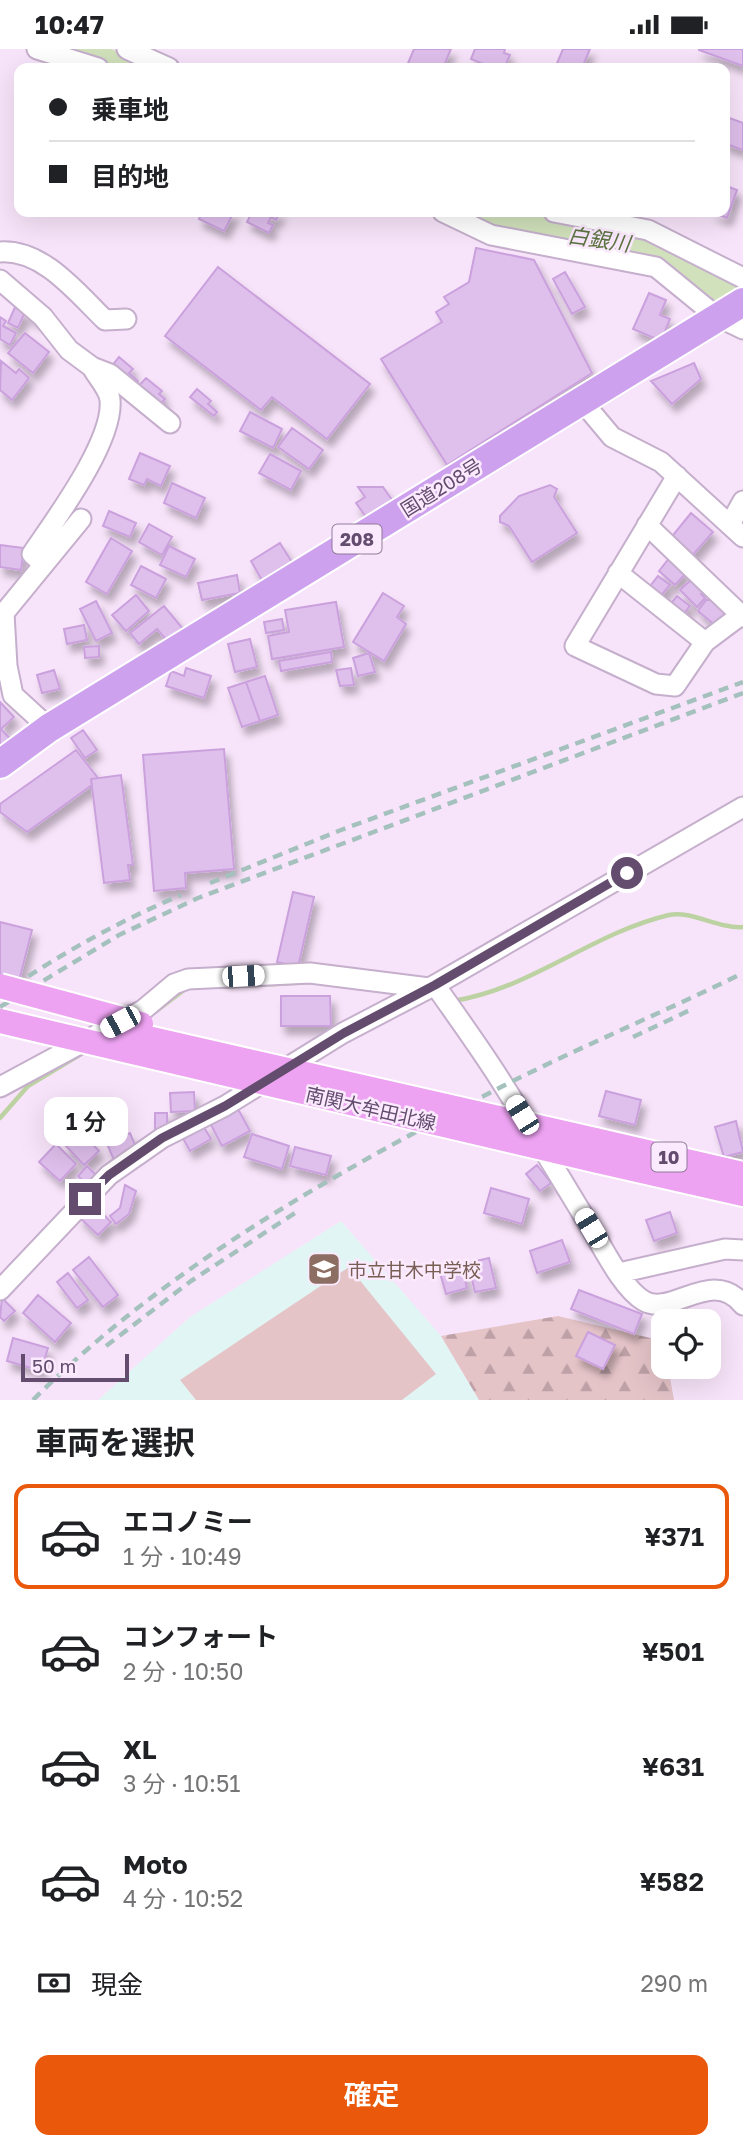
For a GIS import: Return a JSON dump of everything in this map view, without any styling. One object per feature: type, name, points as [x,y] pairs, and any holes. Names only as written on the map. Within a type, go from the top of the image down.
[{"type":"highway","name":"国道208号","points":[[0,764],[49,728],[716,316],[743,302]]},
{"type":"main road","points":[[0,986],[197,1039],[239,1059]]},
{"type":"main road","name":"南関大牟田北線","points":[[0,1004],[239,1059],[596,1150],[743,1194]]},
{"type":"main road","name":"南関大牟田北線","points":[[0,1021],[162,1059],[596,1150],[743,1174]]},
{"type":"main road","points":[[0,1034],[162,1059]]},
{"type":"street","points":[[37,49],[82,63]]},
{"type":"street","points":[[127,49],[158,63]]},
{"type":"street","points":[[453,217],[491,235],[656,267],[716,316],[743,329]]},
{"type":"street","points":[[580,217],[648,230],[743,278]]},
{"type":"street","points":[[0,252],[22,254],[55,272],[105,320],[125,319]]},
{"type":"street","points":[[0,280],[43,317],[69,349],[92,367],[110,375],[170,423]]},
{"type":"street","points":[[43,564],[32,554],[70,498],[107,425],[110,400],[92,367]]},
{"type":"street","points":[[581,400],[612,437],[661,462],[736,531],[743,501]]},
{"type":"street","points":[[647,525],[742,616],[705,642],[675,686],[656,684],[575,646],[618,573],[647,525],[677,476]]},
{"type":"street","points":[[49,728],[13,695],[7,666],[4,613],[81,519]]},
{"type":"street","points":[[618,573],[705,642]]},
{"type":"street","points":[[0,1290],[109,1175],[162,1138],[225,1106],[344,1033],[432,986],[743,807]]},
{"type":"street","points":[[0,1087],[144,1010],[174,984],[188,979],[310,973],[432,986],[504,1086],[619,1273],[643,1301],[657,1304],[709,1290],[727,1292],[743,1305]]},
{"type":"street","points":[[619,1273],[725,1249],[743,1250]]},
{"type":"shaded area","name":"市立甘木中学校","points":[[341,1221],[441,1336],[479,1400],[98,1400],[190,1317]]},
{"type":"green space","points":[[349,1267],[436,1374],[402,1400],[196,1400],[180,1380]]},
{"type":"green space","points":[[558,1316],[651,1338],[651,1379],[670,1379],[674,1400],[479,1400],[441,1336]]},
{"type":"building","points":[[414,49],[451,49],[445,63],[408,63]]},
{"type":"building","points":[[475,49],[505,49],[504,53],[510,55],[506,63],[481,63],[471,59]]},
{"type":"building","points":[[563,49],[590,49],[584,63],[557,63]]},
{"type":"building","points":[[743,49],[743,66],[699,50]]},
{"type":"building","points":[[730,118],[743,123],[743,150],[730,145]]},
{"type":"building","points":[[730,187],[737,190],[730,210]]},
{"type":"building","points":[[200,217],[231,217],[224,231],[199,219]]},
{"type":"building","points":[[250,217],[271,217],[268,223],[273,225],[269,233],[247,222]]},
{"type":"building","points":[[476,248],[534,260],[592,373],[447,465],[381,359],[442,322],[436,312],[449,304],[444,297],[469,282]]},
{"type":"building","points":[[218,267],[370,384],[327,439],[272,397],[261,410],[165,336]]},
{"type":"building","points":[[565,272],[585,307],[572,314],[553,279]]},
{"type":"building","points":[[649,293],[666,300],[660,315],[670,319],[661,341],[633,329]]},
{"type":"building","points":[[15,307],[40,319],[38,321],[24,314],[18,328],[8,323]]},
{"type":"building","points":[[0,317],[6,321],[3,326],[16,333],[10,345],[0,339]]},
{"type":"building","points":[[25,333],[49,352],[33,373],[8,353]]},
{"type":"building","points":[[119,357],[133,369],[129,373],[138,381],[132,388],[112,366]]},
{"type":"building","points":[[1,361],[16,373],[19,369],[29,378],[12,400],[0,390]]},
{"type":"building","points":[[694,363],[701,379],[672,404],[651,381]]},
{"type":"building","points":[[146,378],[162,391],[159,394],[165,399],[158,407],[136,389]]},
{"type":"building","points":[[197,389],[211,401],[208,404],[217,412],[214,416],[190,397]]},
{"type":"building","points":[[250,412],[282,429],[273,448],[240,431]]},
{"type":"building","points":[[292,428],[323,450],[309,469],[278,447]]},
{"type":"building","points":[[140,453],[170,466],[161,486],[147,479],[144,485],[129,479]]},
{"type":"building","points":[[270,454],[301,471],[291,490],[259,473]]},
{"type":"building","points":[[172,483],[205,498],[196,518],[164,503]]},
{"type":"building","points":[[550,485],[557,489],[554,497],[577,533],[532,562],[509,526],[500,522],[500,516],[519,496]]},
{"type":"building","points":[[358,487],[383,487],[397,507],[371,524],[356,503],[365,497]]},
{"type":"building","points":[[109,511],[136,523],[130,537],[103,526]]},
{"type":"building","points":[[691,513],[713,532],[691,557],[669,540]]},
{"type":"building","points":[[149,524],[172,537],[162,555],[139,542]]},
{"type":"building","points":[[111,538],[132,551],[107,594],[86,582]]},
{"type":"building","points":[[280,543],[293,564],[263,582],[251,561]]},
{"type":"building","points":[[0,545],[24,548],[21,570],[0,567]]},
{"type":"building","points":[[169,546],[195,559],[186,577],[160,565]]},
{"type":"building","points":[[670,557],[687,572],[675,585],[659,571]]},
{"type":"building","points":[[141,566],[166,579],[156,598],[131,585]]},
{"type":"building","points":[[237,575],[240,593],[202,600],[198,583]]},
{"type":"building","points":[[658,576],[670,585],[658,599],[647,590]]},
{"type":"building","points":[[693,578],[705,590],[701,594],[705,598],[697,607],[680,590]]},
{"type":"building","points":[[383,593],[404,606],[397,617],[406,624],[384,661],[353,642]]},
{"type":"building","points":[[136,595],[149,611],[126,631],[112,615]]},
{"type":"building","points":[[677,596],[690,606],[681,617],[668,607]]},
{"type":"building","points":[[706,600],[714,600],[729,611],[716,626],[698,611]]},
{"type":"building","points":[[96,601],[112,633],[96,641],[80,609]]},
{"type":"building","points":[[336,602],[344,647],[272,659],[268,636],[289,632],[285,610]]},
{"type":"building","points":[[164,606],[184,630],[168,642],[157,629],[139,644],[130,633]]},
{"type":"building","points":[[282,619],[284,630],[266,633],[264,622]]},
{"type":"building","points":[[84,625],[87,640],[67,644],[64,629]]},
{"type":"building","points":[[250,639],[257,667],[235,672],[228,644]]},
{"type":"building","points":[[99,646],[99,657],[85,658],[84,647]]},
{"type":"building","points":[[331,652],[332,662],[281,671],[279,661]]},
{"type":"building","points":[[369,653],[375,672],[358,676],[353,658]]},
{"type":"building","points":[[186,668],[211,676],[204,698],[166,686],[171,671],[184,676]]},
{"type":"building","points":[[351,668],[354,685],[340,686],[336,670]]},
{"type":"building","points":[[54,670],[60,689],[42,693],[37,675]]},
{"type":"building","points":[[265,676],[278,715],[260,721],[246,682]]},
{"type":"building","points":[[246,682],[260,721],[242,727],[228,688]]},
{"type":"building","points":[[0,702],[14,717],[1,729],[15,744],[0,757]]},
{"type":"building","points":[[83,730],[97,750],[85,758],[71,738]]},
{"type":"building","points":[[224,749],[234,869],[185,873],[186,888],[154,891],[143,755]]},
{"type":"building","points":[[76,750],[98,778],[91,779],[92,785],[27,832],[0,812],[0,804]]},
{"type":"building","points":[[121,775],[133,865],[128,865],[130,880],[104,883],[91,779]]},
{"type":"building","points":[[293,892],[314,897],[298,967],[277,962]]},
{"type":"building","points":[[0,922],[32,930],[19,981],[0,976]]},
{"type":"building","points":[[281,996],[330,996],[331,1026],[281,1026]]},
{"type":"building","points":[[606,1091],[641,1100],[635,1125],[599,1116]]},
{"type":"building","points":[[194,1092],[195,1111],[171,1112],[170,1093]]},
{"type":"building","points":[[237,1107],[250,1131],[222,1146],[209,1121]]},
{"type":"building","points":[[155,1113],[167,1113],[167,1129],[155,1129]]},
{"type":"building","points":[[736,1121],[743,1152],[724,1157],[715,1127]]},
{"type":"building","points":[[202,1124],[211,1139],[190,1151],[181,1135]]},
{"type":"building","points":[[80,1131],[99,1151],[84,1165],[65,1145]]},
{"type":"building","points":[[130,1133],[137,1150],[114,1160],[107,1144]]},
{"type":"building","points":[[252,1134],[289,1146],[282,1169],[244,1157]]},
{"type":"building","points":[[56,1144],[76,1164],[60,1181],[39,1162]]},
{"type":"building","points":[[295,1147],[331,1156],[326,1175],[290,1166]]},
{"type":"building","points":[[537,1165],[551,1183],[540,1191],[526,1174]]},
{"type":"building","points":[[87,1166],[97,1176],[87,1185],[78,1176]]},
{"type":"building","points":[[125,1185],[136,1191],[129,1214],[116,1224],[110,1216],[120,1208]]},
{"type":"building","points":[[491,1188],[529,1199],[522,1224],[484,1213]]},
{"type":"building","points":[[92,1203],[111,1222],[98,1235],[79,1217]]},
{"type":"building","points":[[670,1212],[677,1233],[654,1241],[646,1220]]},
{"type":"building","points":[[562,1240],[570,1262],[537,1273],[530,1251]]},
{"type":"building","points":[[89,1257],[118,1295],[103,1307],[73,1270]]},
{"type":"building","points":[[489,1258],[496,1288],[475,1292],[468,1263]]},
{"type":"building","points":[[462,1267],[467,1288],[446,1294],[440,1273]]},
{"type":"building","points":[[68,1273],[88,1300],[77,1308],[57,1282]]},
{"type":"building","points":[[579,1290],[642,1314],[634,1334],[571,1309]]},
{"type":"building","points":[[38,1295],[71,1323],[55,1342],[23,1313]]},
{"type":"building","points":[[2,1298],[15,1311],[4,1321],[0,1317]]},
{"type":"building","points":[[588,1332],[615,1345],[603,1369],[576,1356]]},
{"type":"building","points":[[13,1338],[48,1348],[41,1371],[7,1361]]},
{"type":"waterway","name":"白銀川","points":[[73,49],[111,63]]},
{"type":"waterway","name":"白銀川","points":[[498,217],[521,227],[643,245],[743,303]]},
{"type":"waterway","points":[[453,1001],[482,995],[509,985],[614,934],[669,915],[686,915],[743,927]]},
{"type":"waterway","points":[[220,987],[313,982]]},
{"type":"waterway","points":[[155,1012],[184,990]]},
{"type":"waterway","points":[[0,1118],[28,1086],[86,1051]]},
{"type":"railway","points":[[210,883],[341,830],[743,682]]},
{"type":"railway","points":[[0,1007],[119,935],[198,898],[743,693]]},
{"type":"railway","points":[[0,995],[88,941],[181,895]]},
{"type":"railway","points":[[33,1400],[139,1307],[255,1225],[316,1188],[503,1086],[743,973]]},
{"type":"railway","points":[[633,1037],[690,1010]]},
{"type":"railway","points":[[106,1346],[191,1281],[298,1211]]},
{"type":"place","name":"市立甘木中学校","points":[[324,1269]]},
{"type":"route","points":[[85,1199],[109,1175],[162,1138],[225,1106],[344,1033],[435,985],[627,873]]}]
